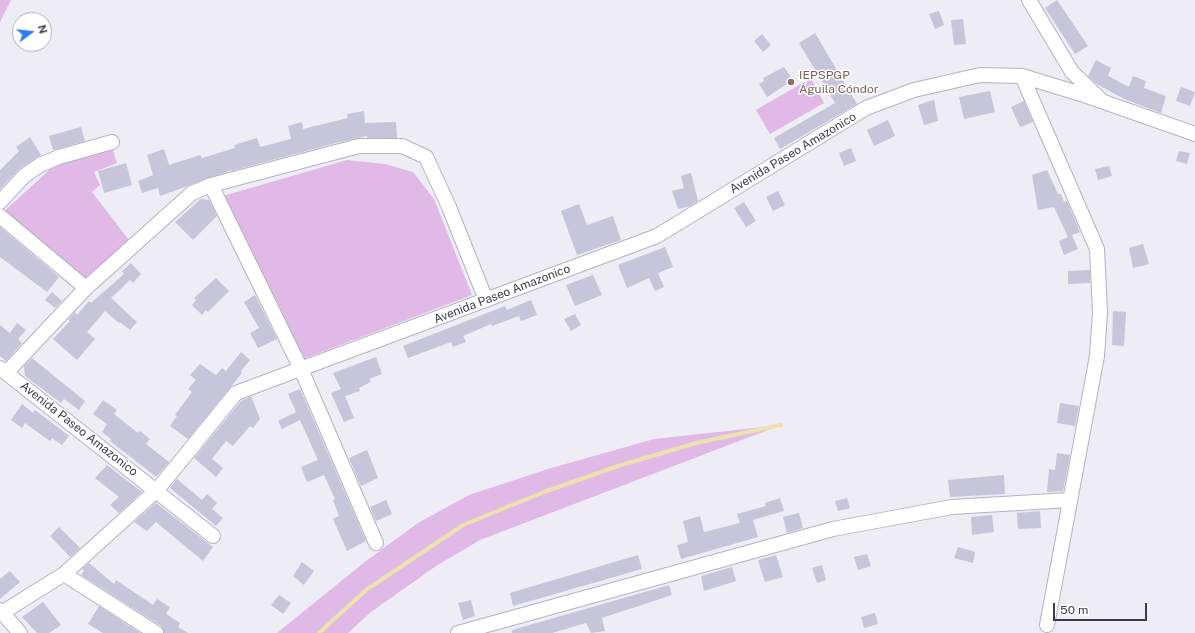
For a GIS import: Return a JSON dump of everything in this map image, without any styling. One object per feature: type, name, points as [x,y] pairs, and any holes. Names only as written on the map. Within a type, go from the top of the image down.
[{"type":"street","points":[[1029,0],[1072,72],[1105,103]]},
{"type":"street","name":"Avenida Paseo Amazonico","points":[[157,490],[236,393],[657,236],[866,108],[914,90],[980,75],[1022,76],[1195,134]]},
{"type":"street","points":[[1022,76],[1098,249],[1100,312],[1097,356],[1069,500],[1047,625]]},
{"type":"street","points":[[0,202],[24,176],[40,165],[59,157],[112,142]]},
{"type":"street","points":[[3,370],[86,288],[192,193],[211,185],[358,146],[402,146],[426,158],[449,207],[486,300]]},
{"type":"street","points":[[211,185],[302,369],[376,543]]},
{"type":"street","points":[[0,216],[86,288]]},
{"type":"street","name":"Avenida Paseo Amazonico","points":[[3,370],[157,490],[213,536]]},
{"type":"street","points":[[20,633],[1,612],[64,574],[157,490]]},
{"type":"street","points":[[458,633],[833,529],[952,507],[1069,500]]},
{"type":"street","points":[[64,574],[156,633]]},
{"type":"shaded area","points":[[0,0],[11,0],[0,22]]},
{"type":"shaded area","points":[[811,78],[824,103],[770,134],[756,110]]},
{"type":"shaded area","points":[[112,147],[117,163],[94,172],[100,185],[92,192],[129,240],[91,277],[84,278],[2,213],[57,163]]},
{"type":"shaded area","points":[[347,160],[385,164],[413,172],[434,199],[472,295],[303,359],[223,196]]},
{"type":"shaded area","points":[[781,425],[480,540],[436,566],[371,612],[348,633],[277,633],[366,561],[418,523],[469,495],[548,469],[654,439]]},
{"type":"building","points":[[1057,0],[1088,46],[1075,54],[1045,8]]},
{"type":"building","points":[[939,11],[944,25],[935,29],[929,14]]},
{"type":"building","points":[[963,19],[966,44],[954,45],[951,20]]},
{"type":"building","points":[[815,33],[857,104],[780,149],[774,138],[835,103],[799,43]]},
{"type":"building","points":[[762,34],[771,45],[763,52],[754,41]]},
{"type":"building","points":[[1096,60],[1111,68],[1108,76],[1129,87],[1133,76],[1146,81],[1144,88],[1166,96],[1161,113],[1124,99],[1097,84],[1088,76]]},
{"type":"building","points":[[784,67],[793,80],[767,97],[759,84],[764,81],[763,78]]},
{"type":"building","points":[[1181,87],[1195,92],[1190,106],[1176,101]]},
{"type":"building","points":[[990,91],[995,112],[964,119],[959,97]]},
{"type":"building","points":[[934,100],[938,121],[924,125],[918,105]]},
{"type":"building","points":[[1024,101],[1033,122],[1020,127],[1011,107]]},
{"type":"building","points":[[364,111],[365,123],[396,122],[397,138],[367,138],[367,136],[231,171],[232,170],[160,196],[158,188],[142,193],[138,181],[153,175],[147,155],[164,149],[169,165],[200,155],[202,158],[235,148],[234,145],[257,138],[260,147],[291,139],[288,126],[302,122],[303,129],[348,118],[347,114]]},
{"type":"building","points":[[888,120],[895,136],[874,146],[867,130]]},
{"type":"building","points":[[81,127],[85,141],[53,150],[49,136]]},
{"type":"building","points":[[30,137],[41,155],[19,169],[0,189],[0,170],[19,151],[16,147]]},
{"type":"building","points":[[851,148],[856,161],[844,166],[839,153]]},
{"type":"building","points":[[1179,151],[1190,153],[1187,164],[1176,161]]},
{"type":"building","points":[[126,163],[132,185],[104,193],[98,171]]},
{"type":"building","points":[[1109,166],[1112,176],[1098,180],[1095,169]]},
{"type":"building","points":[[1047,170],[1058,194],[1061,194],[1064,202],[1067,201],[1080,232],[1069,236],[1072,235],[1078,249],[1064,255],[1059,241],[1068,237],[1054,207],[1038,210],[1032,175]]},
{"type":"building","points":[[691,173],[698,201],[690,206],[678,209],[672,191],[684,188],[681,176]]},
{"type":"building","points":[[778,191],[785,205],[773,211],[766,197]]},
{"type":"building","points":[[201,199],[209,200],[217,216],[193,240],[175,222]]},
{"type":"building","points":[[744,202],[756,221],[746,227],[734,208]]},
{"type":"building","points":[[579,204],[587,225],[613,216],[621,240],[577,255],[561,211]]},
{"type":"building","points":[[0,227],[59,277],[47,292],[0,257]]},
{"type":"building","points":[[1143,244],[1149,264],[1133,268],[1129,248]]},
{"type":"building","points":[[665,247],[673,267],[658,273],[664,287],[655,291],[649,278],[627,288],[618,265]]},
{"type":"building","points":[[131,263],[141,274],[133,283],[130,280],[111,298],[137,322],[130,330],[105,311],[87,332],[95,339],[77,360],[53,339],[70,321],[68,320],[75,312],[77,315],[89,301],[91,303],[124,274],[122,271]]},
{"type":"building","points":[[1090,270],[1090,283],[1068,284],[1068,271]]},
{"type":"building","points":[[593,275],[602,295],[575,306],[566,285]]},
{"type":"building","points":[[216,278],[229,291],[208,312],[206,310],[202,315],[192,305],[196,300],[194,298]]},
{"type":"building","points":[[52,292],[62,301],[55,308],[45,300]]},
{"type":"building","points":[[255,295],[277,339],[258,348],[250,333],[259,328],[244,302]]},
{"type":"building","points":[[531,300],[537,315],[521,321],[519,316],[492,326],[491,324],[463,336],[466,342],[453,347],[451,342],[408,358],[403,346],[505,306],[507,310]]},
{"type":"building","points":[[1113,311],[1126,312],[1124,346],[1112,345]]},
{"type":"building","points":[[575,314],[581,325],[571,331],[564,319]]},
{"type":"building","points":[[17,323],[26,330],[18,339],[22,343],[6,361],[0,356],[0,325],[10,333]]},
{"type":"building","points":[[241,352],[250,360],[241,371],[242,373],[188,439],[170,426],[177,416],[175,415],[192,392],[188,389],[196,380],[190,375],[200,364],[216,375],[222,368],[226,371]]},
{"type":"building","points":[[376,357],[382,374],[369,379],[371,382],[359,388],[360,391],[345,396],[354,418],[344,422],[331,393],[341,389],[333,373]]},
{"type":"building","points":[[32,358],[85,401],[79,410],[64,399],[61,403],[25,376],[24,366]]},
{"type":"building","points":[[300,389],[366,541],[347,551],[333,519],[339,516],[333,500],[335,499],[324,475],[307,482],[301,467],[318,460],[300,420],[282,429],[278,421],[296,412],[288,394]]},
{"type":"building","points":[[251,396],[260,419],[253,428],[250,426],[233,446],[226,441],[212,459],[223,468],[216,477],[194,458],[241,401]]},
{"type":"building","points":[[103,400],[117,410],[114,414],[138,433],[140,431],[150,439],[146,444],[169,462],[157,476],[110,441],[111,439],[102,432],[107,424],[93,414]]},
{"type":"building","points":[[1060,403],[1079,406],[1075,426],[1057,423]]},
{"type":"building","points":[[22,404],[33,413],[35,410],[69,436],[62,445],[52,438],[50,441],[25,423],[22,428],[11,420]]},
{"type":"building","points":[[367,450],[378,478],[361,486],[349,458]]},
{"type":"building","points":[[1057,453],[1070,455],[1063,491],[1047,492],[1049,469],[1055,470]]},
{"type":"building","points":[[107,465],[142,492],[119,513],[110,505],[119,497],[95,478]]},
{"type":"building","points":[[1004,475],[1005,494],[950,497],[948,480]]},
{"type":"building","points":[[177,479],[202,500],[207,494],[217,503],[212,509],[223,518],[216,526],[170,488]]},
{"type":"building","points":[[780,498],[784,511],[753,520],[758,537],[681,559],[677,545],[688,542],[683,521],[700,516],[704,532],[740,523],[737,514],[766,506],[765,503]]},
{"type":"building","points":[[847,498],[850,508],[838,511],[835,501]]},
{"type":"building","points":[[386,500],[392,514],[376,521],[370,507]]},
{"type":"building","points":[[156,503],[213,547],[203,561],[156,522],[147,531],[134,522]]},
{"type":"building","points":[[1040,511],[1041,528],[1018,529],[1017,513]]},
{"type":"building","points":[[799,513],[803,528],[787,533],[783,517]]},
{"type":"building","points":[[992,515],[994,532],[972,535],[971,517]]},
{"type":"building","points":[[59,527],[80,548],[70,557],[50,536]]},
{"type":"building","points":[[958,547],[975,552],[973,563],[954,558]]},
{"type":"building","points":[[867,554],[871,566],[858,570],[854,557]]},
{"type":"building","points":[[638,555],[642,569],[513,606],[510,593]]},
{"type":"building","points":[[776,555],[783,577],[765,582],[758,560]]},
{"type":"building","points":[[302,562],[314,571],[304,585],[293,576]]},
{"type":"building","points":[[89,563],[114,584],[116,580],[153,605],[157,599],[170,607],[166,614],[180,623],[178,627],[188,633],[164,633],[161,626],[81,575],[84,571],[82,569]]},
{"type":"building","points":[[822,565],[826,580],[817,583],[812,568]]},
{"type":"building","points":[[732,567],[736,581],[704,591],[701,576]]},
{"type":"building","points":[[10,571],[20,582],[0,599],[0,579]]},
{"type":"building","points":[[669,585],[672,595],[602,618],[605,631],[591,633],[586,623],[552,633],[512,633],[512,630]]},
{"type":"building","points":[[279,595],[291,603],[283,614],[271,605]]},
{"type":"building","points":[[471,600],[475,616],[463,620],[458,603]]},
{"type":"building","points":[[43,602],[61,625],[49,633],[37,633],[22,617]]},
{"type":"building","points":[[99,606],[140,633],[103,633],[88,624]]},
{"type":"building","points":[[875,613],[878,624],[864,628],[861,617]]},
{"type":"waterway","points":[[319,633],[366,590],[463,525],[544,492],[618,466],[696,443],[781,425]]},
{"type":"place","name":"IEPSPGP Águila Cóndor","points":[[791,82]]}]
